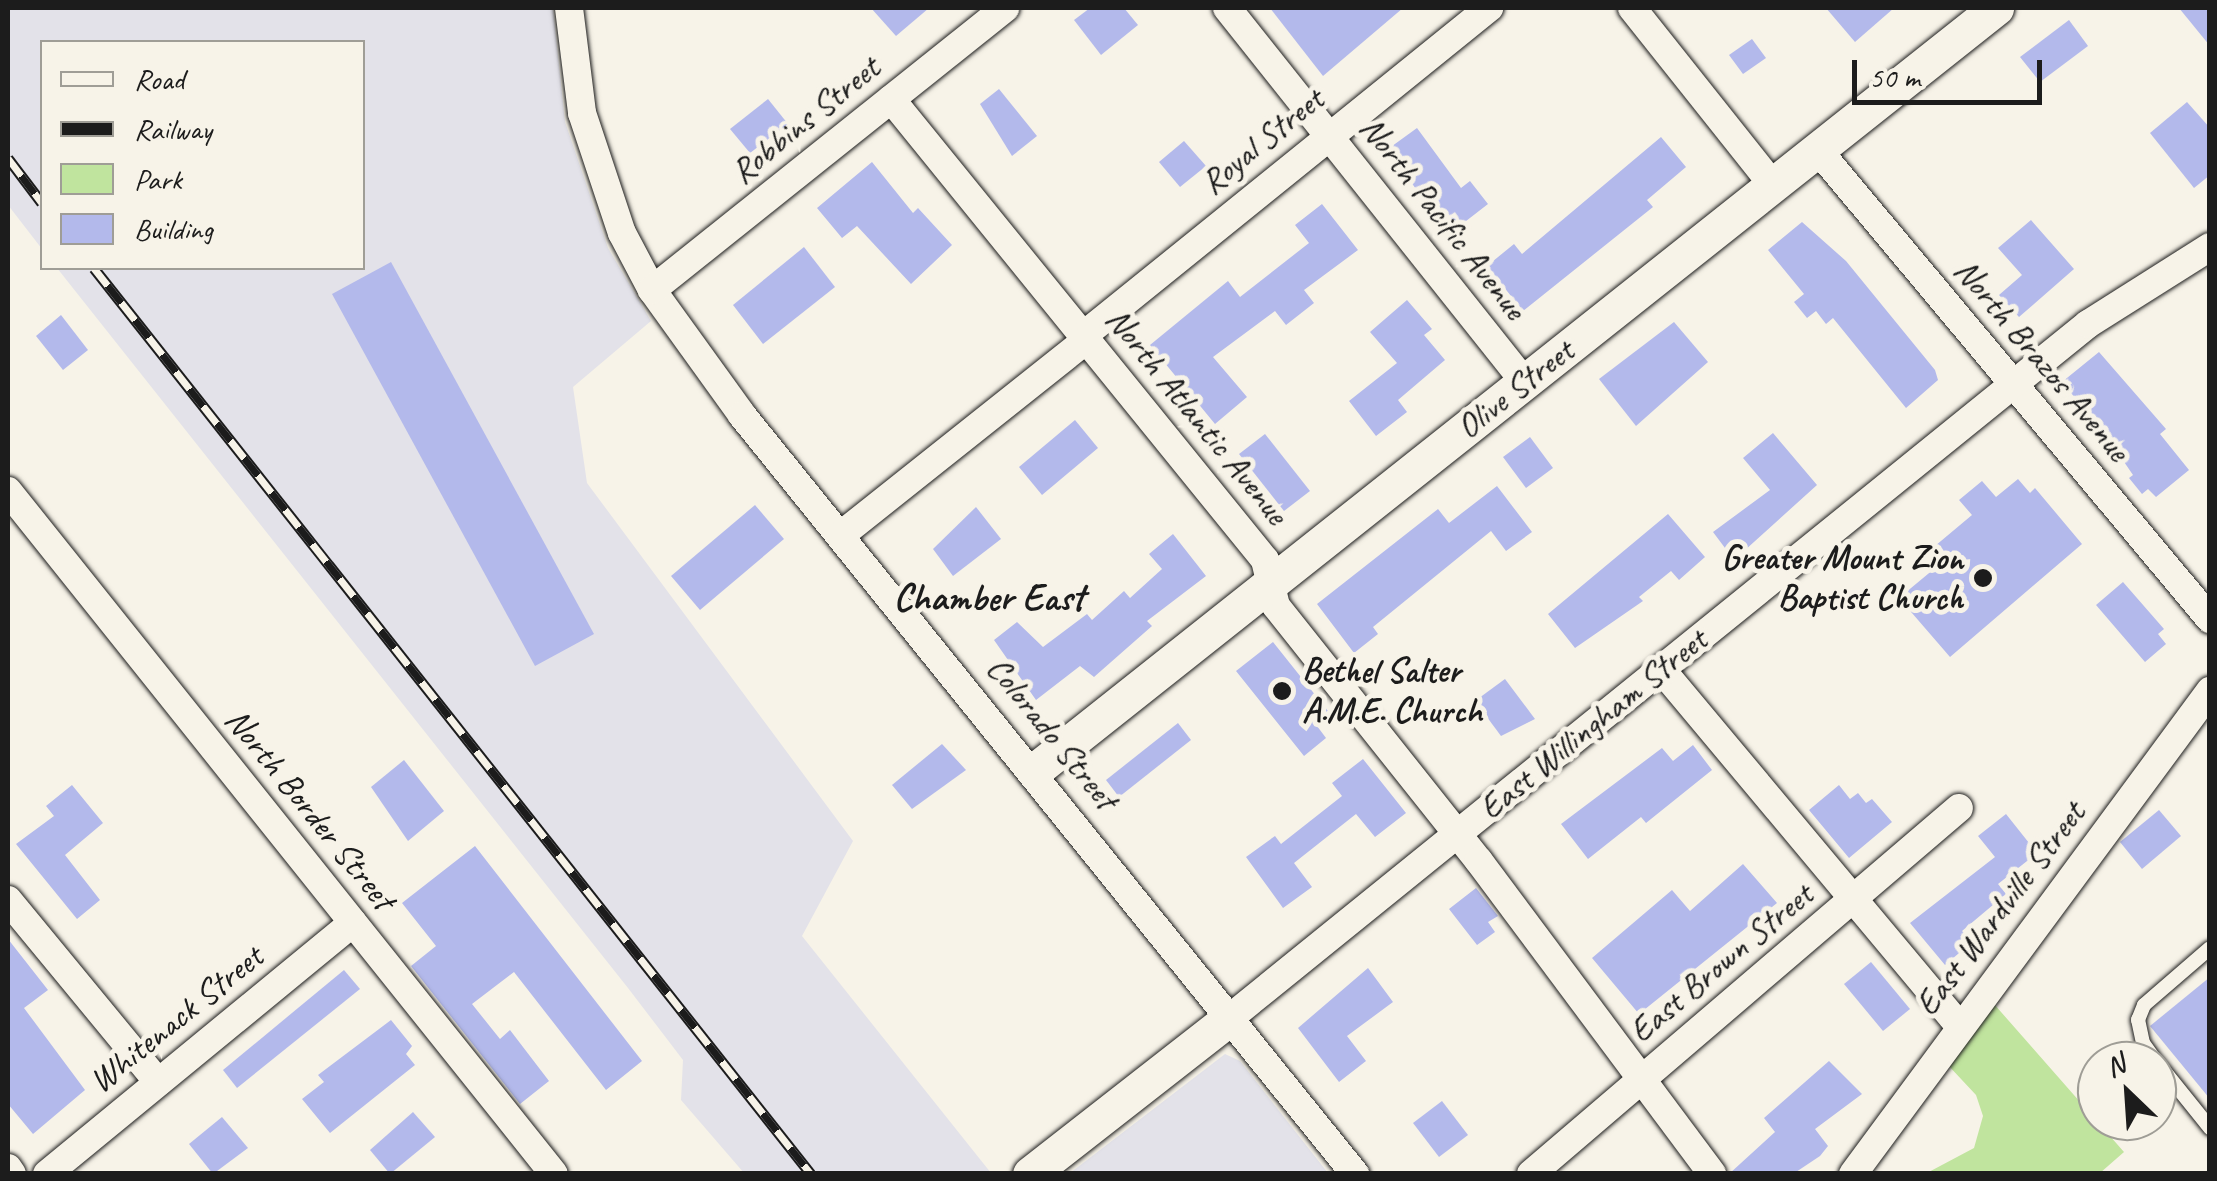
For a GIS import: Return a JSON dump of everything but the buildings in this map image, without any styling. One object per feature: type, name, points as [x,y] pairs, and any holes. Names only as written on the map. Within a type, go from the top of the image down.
[{"type":"street","name":"Colorado Street","points":[[570,8],[582,113],[622,232],[652,290],[840,535],[1355,1174]]},
{"type":"street","name":"Robbins Street","points":[[652,290],[1005,8]]},
{"type":"street","name":"North Pacific Avenue","points":[[1227,8],[1525,382]]},
{"type":"street","name":"Royal Street","points":[[840,535],[1489,8]]},
{"type":"street","points":[[1632,8],[1773,184]]},
{"type":"street","name":"Olive Street","points":[[1034,771],[1996,8]]},
{"type":"street","name":"North Atlantic Avenue","points":[[892,99],[1262,556],[1276,606],[1457,833],[1712,1174]]},
{"type":"street","name":"North Brazos Avenue","points":[[1818,149],[2210,619]]},
{"type":"street","name":"East Willingham Street","points":[[1030,1174],[1231,1017],[2116,304],[2210,247]]},
{"type":"street","name":"North Border Street","points":[[8,491],[554,1174]]},
{"type":"street","points":[[1660,669],[1959,1025]]},
{"type":"street","name":"East Wardville Street","points":[[1853,1174],[1959,1025],[2210,691]]},
{"type":"street","name":"East Brown Street","points":[[1531,1174],[1958,808]]},
{"type":"street","points":[[8,900],[158,1082]]},
{"type":"street","name":"Whitenack Street","points":[[47,1174],[353,923]]},
{"type":"lane","points":[[2142,1041],[2138,1020],[2144,1004],[2210,948]]},
{"type":"lane","points":[[2177,1088],[2210,1128]]},
{"type":"shaded area","points":[[8,8],[553,8],[565,122],[608,248],[651,321],[573,387],[587,483],[853,841],[802,936],[991,1173],[744,1173],[681,1100],[683,1060],[59,270],[365,270],[365,40],[40,40],[40,246],[8,205]]},
{"type":"shaded area","points":[[1225,1054],[1240,1061],[1328,1173],[1070,1173]]},
{"type":"green space","points":[[1994,1004],[2077,1098],[2077,1141],[2114,1141],[2124,1152],[2100,1173],[1925,1174],[1974,1148],[1983,1116],[1976,1095],[1947,1064]]},
{"type":"railway","points":[[8,158],[40,200]]},
{"type":"railway","points":[[96,270],[811,1174]]},
{"type":"place","name":"Greater Mount Zion Baptist Church","points":[[1983,578]]},
{"type":"place","name":"Bethel Salter A.M.E. Church","points":[[1282,691]]},
{"type":"district","name":"Chamber East","points":[[989,598]]}]
